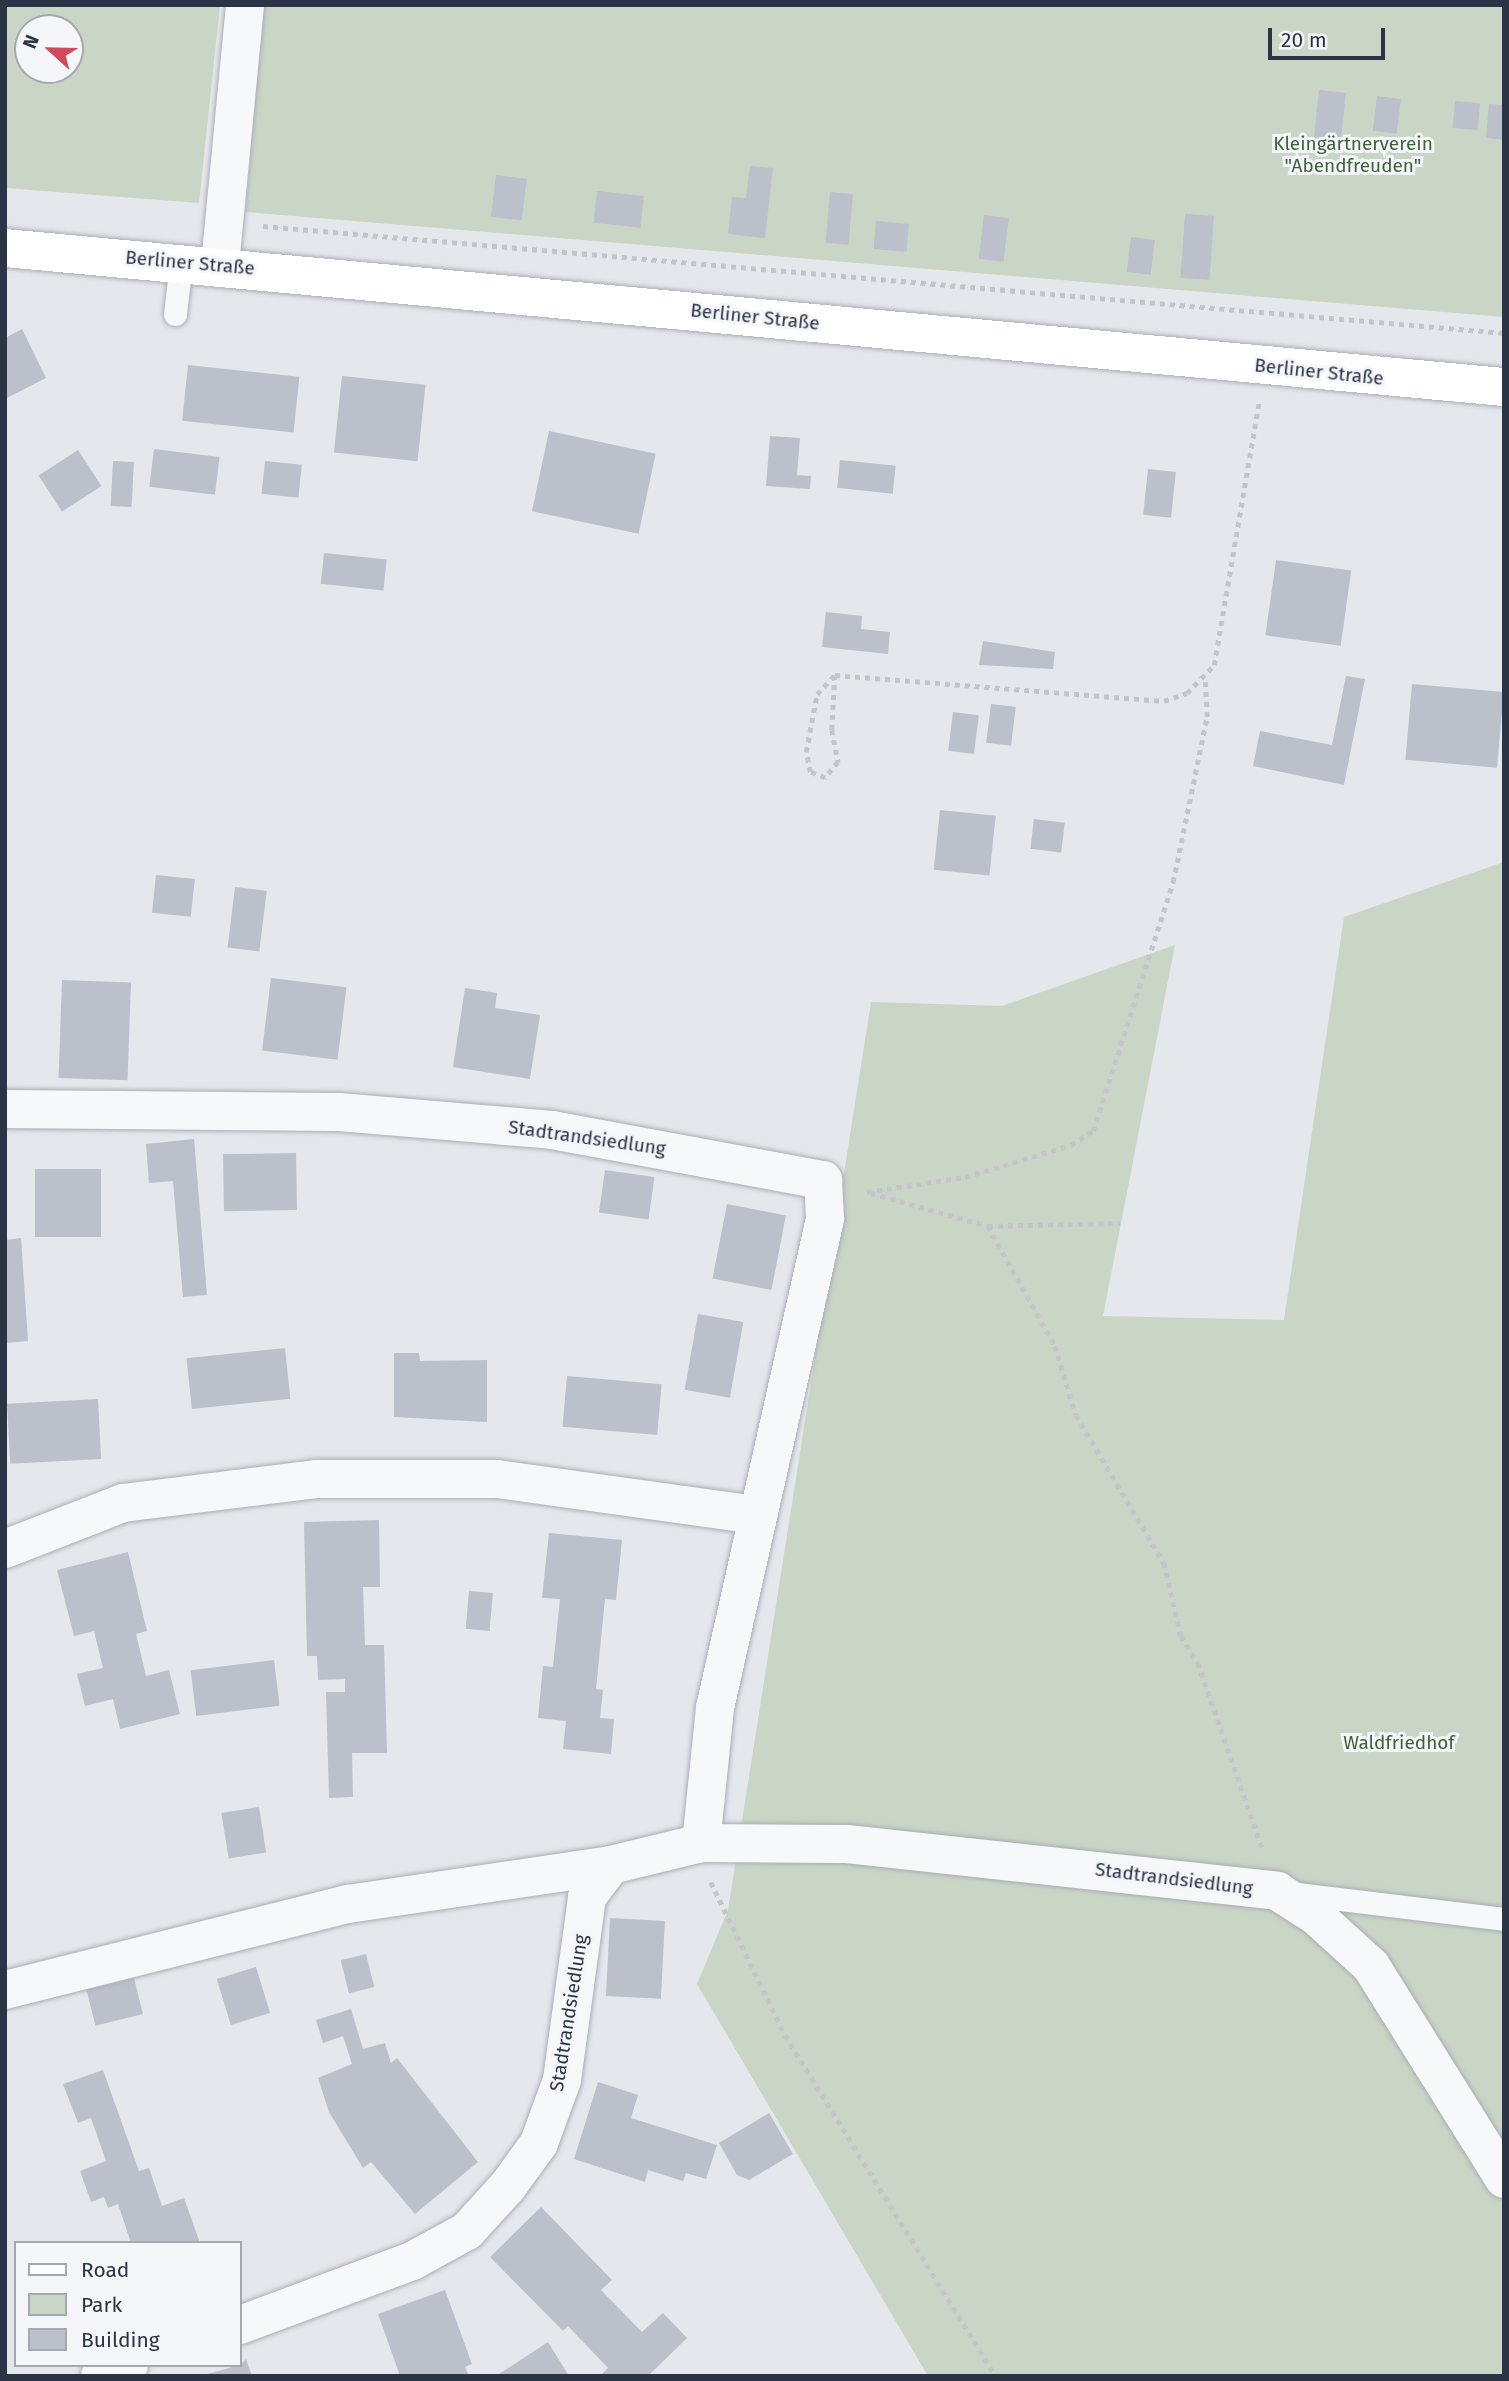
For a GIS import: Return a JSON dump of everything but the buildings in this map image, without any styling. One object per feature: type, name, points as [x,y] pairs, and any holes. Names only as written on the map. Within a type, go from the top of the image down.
[{"type":"main road","name":"Berliner Straße","points":[[5,248],[220,265],[1265,367],[1504,387]]},
{"type":"street","points":[[220,265],[245,5]]},
{"type":"street","name":"Stadtrandsiedlung","points":[[5,1109],[339,1112],[552,1130],[823,1180]]},
{"type":"street","points":[[695,1844],[715,1708],[825,1219],[823,1180]]},
{"type":"street","points":[[5,1549],[123,1503],[316,1479],[498,1479],[757,1515]]},
{"type":"street","name":"Stadtrandsiedlung","points":[[5,1990],[348,1904],[611,1866],[695,1844],[846,1844],[1277,1891],[1316,1916],[1371,1966],[1504,2179]]},
{"type":"street","name":"Stadtrandsiedlung","points":[[242,2324],[412,2261],[467,2231],[508,2186],[539,2143],[562,2080],[587,1897],[611,1866]]},
{"type":"street","points":[[100,2376],[124,2367]]},
{"type":"lane","points":[[175,314],[181,262]]},
{"type":"lane","points":[[1277,1891],[1504,1919]]},
{"type":"path","points":[[226,223],[1504,333]]},
{"type":"path","points":[[835,675],[1164,701],[1205,680],[1214,665],[1265,367]]},
{"type":"path","points":[[835,675],[832,730],[838,762],[825,778],[810,772],[806,752],[817,694],[835,675]]},
{"type":"path","points":[[867,1192],[965,1177],[1071,1145],[1093,1131],[1173,882],[1207,717],[1205,680]]},
{"type":"path","points":[[823,1180],[988,1226],[1120,1223]]},
{"type":"path","points":[[988,1226],[1055,1346],[1076,1415],[1164,1563],[1181,1636],[1198,1663],[1277,1891]]},
{"type":"path","points":[[695,1844],[785,2035],[996,2376]]},
{"type":"green space","points":[[5,5],[220,5],[199,203],[5,188]]},
{"type":"green space","name":"Kleingärtnerverein \"Abendfreuden\"","points":[[262,5],[1504,5],[1504,317],[246,212]]},
{"type":"green space","name":"Waldfriedhof","points":[[1504,862],[1504,2376],[928,2376],[697,1984],[728,1910],[871,1002],[1002,1006],[1175,945],[1103,1316],[1284,1320],[1344,917]]}]
